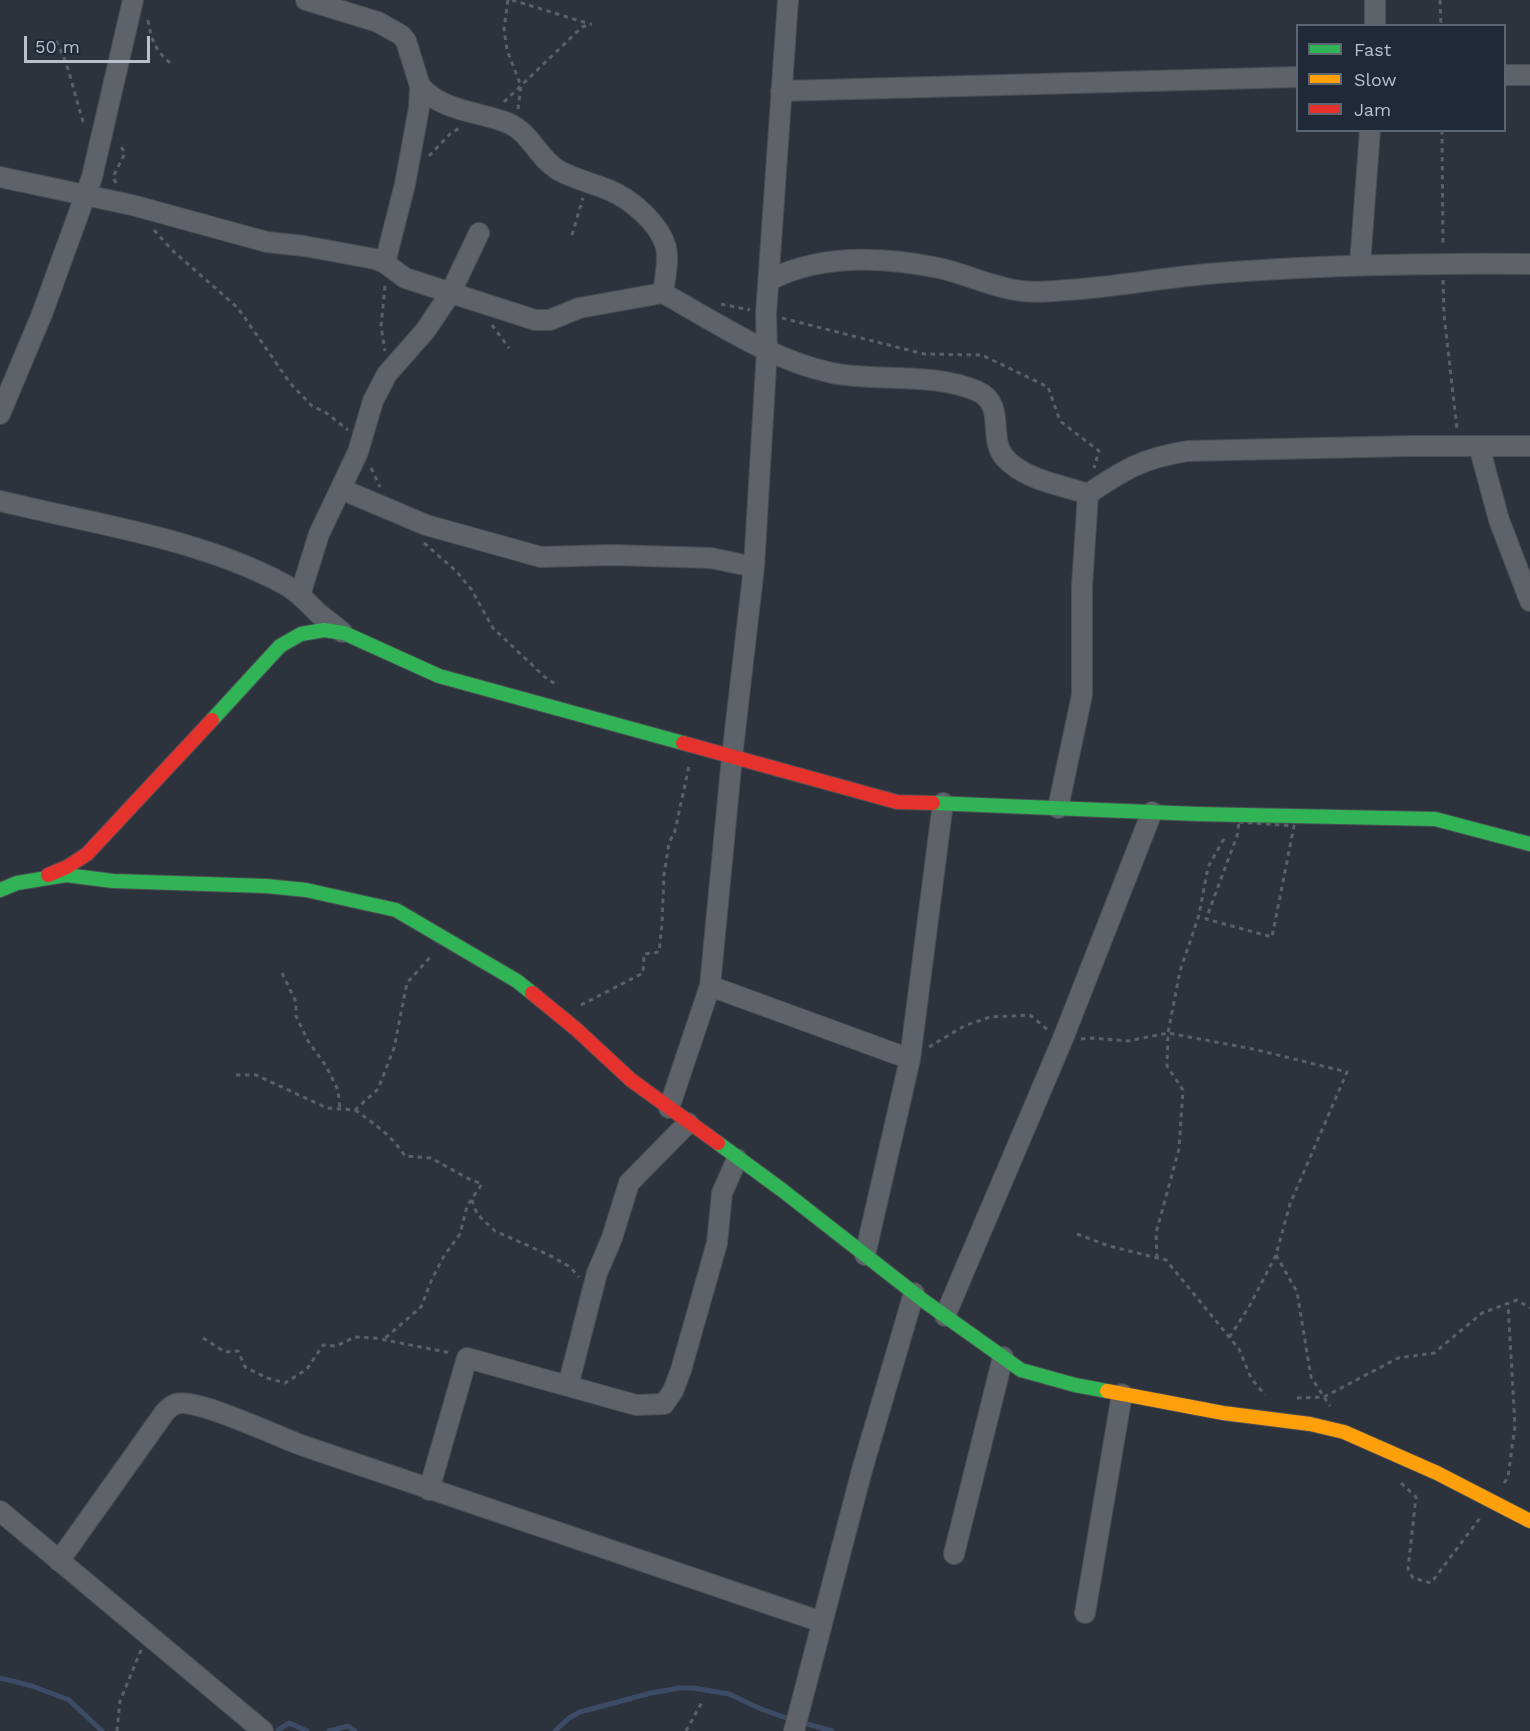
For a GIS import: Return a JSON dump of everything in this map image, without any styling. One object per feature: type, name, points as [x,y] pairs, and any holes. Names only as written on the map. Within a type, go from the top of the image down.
[{"type":"street","points":[[0,414],[42,314],[92,177],[133,0]]},
{"type":"street","points":[[306,0],[378,22],[401,35],[406,41],[420,86],[419,108],[405,184],[385,263]]},
{"type":"street","points":[[669,1108],[710,986],[732,757],[754,567],[767,350],[766,314],[788,0]]},
{"type":"street","points":[[1375,0],[1375,24]]},
{"type":"street","points":[[1506,75],[1530,75]]},
{"type":"street","points":[[782,91],[1296,77]]},
{"type":"street","points":[[420,86],[429,96],[442,104],[510,124],[556,168],[620,195],[634,206],[653,224],[666,247],[667,260],[663,293]]},
{"type":"street","points":[[1360,264],[1370,132]]},
{"type":"street","points":[[0,177],[132,205],[267,242],[343,253],[385,263],[405,278],[535,320],[550,320],[579,308],[663,293],[767,350],[803,364],[832,373],[882,379],[943,381],[984,394],[996,412],[998,444],[1004,457],[1017,470],[1088,494]]},
{"type":"street","points":[[300,596],[319,534],[360,444],[373,401],[387,374],[425,331],[450,294],[479,233]]},
{"type":"street","points":[[770,280],[784,273],[828,261],[891,262],[939,268],[1021,291],[1041,292],[1098,288],[1205,274],[1360,264],[1530,264]]},
{"type":"street","points":[[1469,446],[1530,601]]},
{"type":"street","points":[[1088,494],[1127,468],[1159,456],[1188,451],[1316,447],[1530,446]]},
{"type":"street","points":[[341,489],[426,525],[541,557],[612,555],[711,558],[754,567]]},
{"type":"street","points":[[1058,808],[1082,695],[1082,586],[1088,494]]},
{"type":"street","points":[[0,501],[147,535],[214,554],[283,583],[346,635]]},
{"type":"street","points":[[32,881],[67,867],[87,854],[279,646],[290,638],[308,631],[322,630],[340,632],[439,676],[897,802],[1152,812],[1243,819],[1435,819],[1530,843]]},
{"type":"street","points":[[865,1255],[910,1059],[943,803]]},
{"type":"street","points":[[945,1316],[1062,1041],[1152,812]]},
{"type":"street","points":[[0,890],[17,883],[66,875],[114,881],[266,886],[306,890],[396,910],[517,981],[631,1080],[736,1159],[782,1190],[914,1293],[1021,1370],[1075,1386],[1223,1413],[1310,1424],[1344,1432],[1437,1473],[1530,1521]]},
{"type":"street","points":[[710,986],[910,1059]]},
{"type":"street","points":[[568,1386],[597,1273],[612,1238],[629,1183],[688,1123]]},
{"type":"street","points":[[429,1490],[467,1358],[636,1405],[664,1404],[674,1391],[681,1370],[717,1243],[722,1193],[736,1159]]},
{"type":"street","points":[[794,1731],[862,1470],[914,1293]]},
{"type":"street","points":[[954,1554],[1003,1357]]},
{"type":"street","points":[[1085,1613],[1122,1394]]},
{"type":"street","points":[[59,1561],[165,1412],[175,1404],[188,1403],[214,1410],[283,1439],[429,1490],[822,1622]]},
{"type":"street","points":[[0,1511],[263,1731]]},
{"type":"path","points":[[518,114],[521,86],[507,50],[504,29],[510,0],[592,24]]},
{"type":"path","points":[[1440,0],[1441,24]]},
{"type":"path","points":[[147,14],[152,42],[159,54],[170,63]]},
{"type":"path","points":[[56,41],[70,74],[83,122],[103,124],[125,153],[113,177],[121,194],[172,250],[238,308],[290,383],[312,406],[325,412],[345,427],[360,444],[394,512]]},
{"type":"path","points":[[1442,132],[1444,315],[1469,446]]},
{"type":"path","points":[[385,263],[381,326],[387,374]]},
{"type":"path","points":[[417,537],[456,571],[471,589],[493,628],[547,679],[556,684]]},
{"type":"path","points":[[553,1010],[574,1008],[630,981],[643,973],[644,954],[659,952],[663,924],[664,875],[669,843],[675,831],[693,746]]},
{"type":"path","points":[[1243,819],[1294,826],[1272,938],[1206,919],[1243,819]]},
{"type":"path","points":[[1157,1257],[1156,1233],[1179,1149],[1183,1090],[1167,1066],[1168,1033],[1180,972],[1199,915],[1208,867],[1226,835],[1243,819]]},
{"type":"path","points":[[356,1110],[378,1089],[394,1048],[407,983],[434,953],[443,937]]},
{"type":"path","points":[[282,973],[296,1002],[296,1016],[308,1041],[326,1066],[338,1090],[340,1109]]},
{"type":"path","points":[[910,1059],[964,1026],[990,1017],[1030,1015],[1062,1041],[1092,1038],[1128,1041],[1168,1033],[1253,1048],[1347,1072],[1290,1204],[1276,1255],[1250,1305],[1229,1338]]},
{"type":"path","points":[[236,1075],[256,1075],[327,1108],[356,1110],[380,1127],[405,1156],[431,1158],[482,1184],[467,1206],[460,1234],[444,1256],[432,1279],[422,1307],[383,1340]]},
{"type":"path","points":[[471,1199],[477,1214],[495,1231],[570,1267],[592,1293]]},
{"type":"path","points":[[1077,1234],[1109,1246],[1166,1260],[1239,1349],[1251,1378],[1268,1400]]},
{"type":"path","points":[[1291,1399],[1324,1397],[1398,1358],[1434,1353],[1482,1313],[1516,1300],[1530,1308]]},
{"type":"path","points":[[203,1338],[225,1352],[238,1351],[245,1367],[267,1378],[285,1383],[307,1369],[323,1345],[336,1346],[355,1337],[383,1340],[467,1358]]},
{"type":"path","points":[[117,1731],[120,1701],[146,1632]]},
{"type":"path","points":[[686,1731],[702,1702]]},
{"type":"waterway","points":[[0,1678],[32,1686],[69,1700],[102,1731]]},
{"type":"waterway","points":[[555,1731],[569,1718],[580,1712],[651,1693],[680,1688],[729,1694],[792,1720]]},
{"type":"waterway","points":[[278,1730],[289,1723],[307,1731]]},
{"type":"waterway","points":[[804,1723],[832,1731]]},
{"type":"waterway","points":[[329,1731],[348,1726],[355,1731]]},
{"type":"traffic: fast","points":[[212,720],[280,646],[301,634],[324,630],[344,633],[439,676],[683,743]]},
{"type":"traffic: fast","points":[[933,803],[1197,814],[1435,819],[1530,844]]},
{"type":"traffic: fast","points":[[0,890],[17,883],[66,875],[113,881],[266,886],[306,890],[396,910],[517,981],[532,993]]},
{"type":"traffic: fast","points":[[718,1143],[924,1301],[1021,1370],[1107,1391]]},
{"type":"traffic: slow","points":[[1107,1391],[1223,1413],[1310,1424],[1344,1432],[1437,1473],[1530,1521]]},
{"type":"traffic: jam","points":[[48,875],[67,867],[87,854],[212,720]]},
{"type":"traffic: jam","points":[[683,743],[897,802],[933,803]]},
{"type":"traffic: jam","points":[[532,993],[576,1029],[631,1080],[718,1143]]}]
